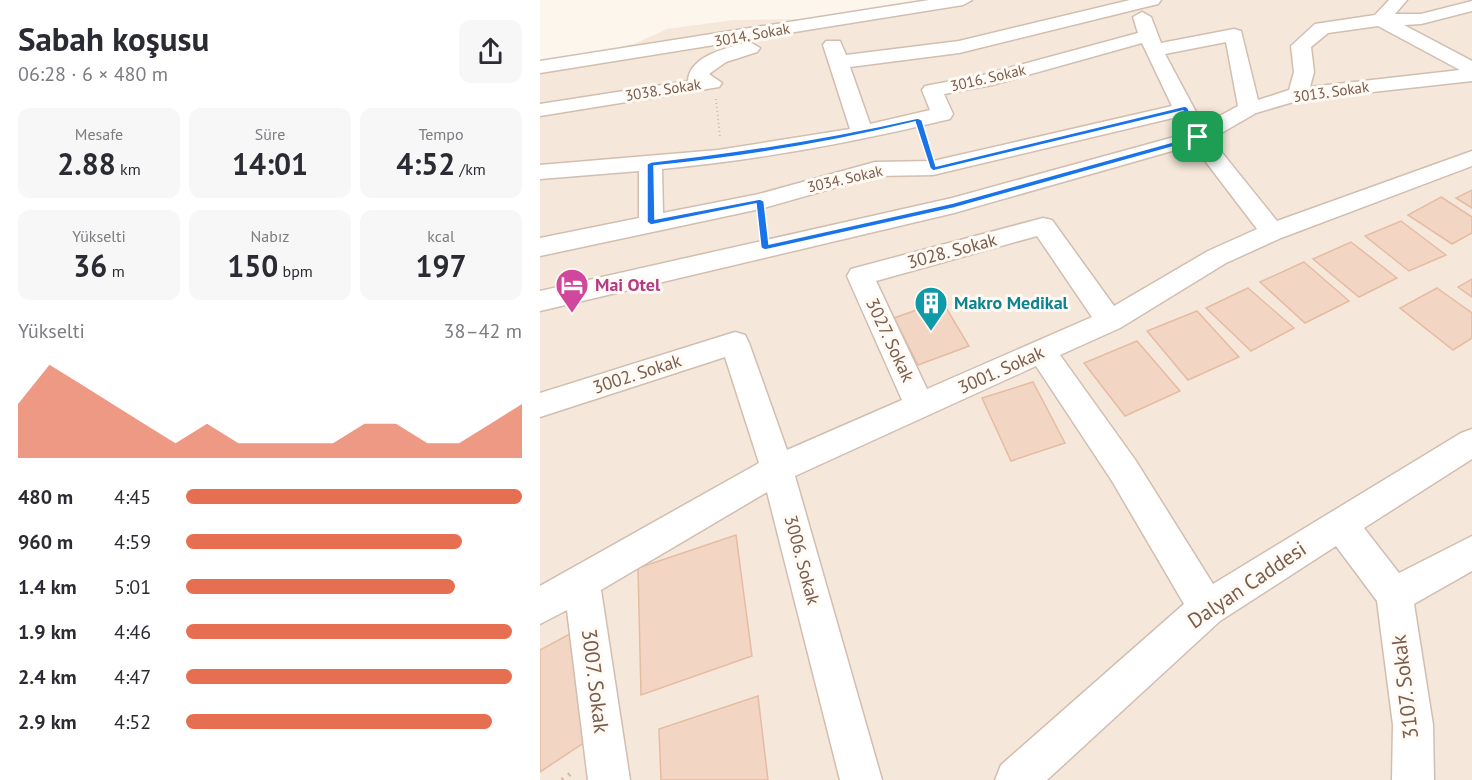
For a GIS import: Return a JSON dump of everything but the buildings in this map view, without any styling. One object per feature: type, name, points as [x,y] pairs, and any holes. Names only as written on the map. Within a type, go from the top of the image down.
[{"type":"street","name":"3014. Sokak","points":[[540,67],[963,0]]},
{"type":"street","points":[[1381,20],[1398,0]]},
{"type":"street","points":[[840,62],[959,47],[1145,3],[1151,43],[1198,137],[1272,232]]},
{"type":"street","points":[[1298,94],[1304,72],[1301,46],[1322,28],[1381,20],[1421,19],[1472,6]]},
{"type":"street","points":[[1381,20],[1472,69]]},
{"type":"street","points":[[825,22],[862,133]]},
{"type":"street","name":"3038. Sokak","points":[[540,110],[712,83],[698,80],[700,72],[723,56],[768,44],[761,33]]},
{"type":"street","name":"3016. Sokak","points":[[540,172],[651,164],[719,143],[862,133],[926,144],[942,114],[932,90],[985,81],[1151,43],[1234,35],[1249,109]]},
{"type":"street","points":[[959,47],[985,81]]},
{"type":"street","name":"3013. Sokak","points":[[540,301],[954,205],[1198,137],[1249,109],[1298,94],[1472,75]]},
{"type":"street","name":"3034. Sokak","points":[[540,247],[760,201],[875,169],[926,144],[1185,108]]},
{"type":"street","points":[[926,144],[954,205]]},
{"type":"street","name":"3001. Sokak","points":[[540,606],[777,469],[1110,321],[1217,257],[1272,232],[1472,158]]},
{"type":"street","points":[[651,164],[651,222]]},
{"type":"street","points":[[760,201],[765,248]]},
{"type":"street","name":"3028. Sokak","points":[[860,276],[1043,226],[1110,321]]},
{"type":"street","name":"3027. Sokak","points":[[860,276],[920,405]]},
{"type":"street","name":"3002. Sokak","points":[[540,405],[735,343]]},
{"type":"street","name":"3006. Sokak","points":[[735,343],[777,469],[861,780]]},
{"type":"street","points":[[1042,352],[1124,471],[1207,608]]},
{"type":"street","name":"Dalyan Caddesi","points":[[1016,780],[1207,608],[1472,442]]},
{"type":"street","points":[[1340,523],[1394,595],[1472,552]]},
{"type":"street","name":"3007. Sokak","points":[[582,581],[609,780]]},
{"type":"street","name":"3107. Sokak","points":[[1394,595],[1413,725],[1413,780]]},
{"type":"path","points":[[716,99],[719,143]]},
{"type":"shaded area","points":[[940,0],[1472,0],[1472,780],[540,780],[540,64],[591,55],[636,43],[667,29],[733,20],[809,19]]},
{"type":"place","name":"Mai Otel","points":[[572,314]]},
{"type":"place","name":"Makro Medikal","points":[[931,332]]},
{"type":"route","points":[[1185,108],[1198,137],[954,205],[765,248],[760,201],[651,222],[651,164],[718,157],[786,144],[839,138],[918,120],[933,168],[1185,108]]}]
